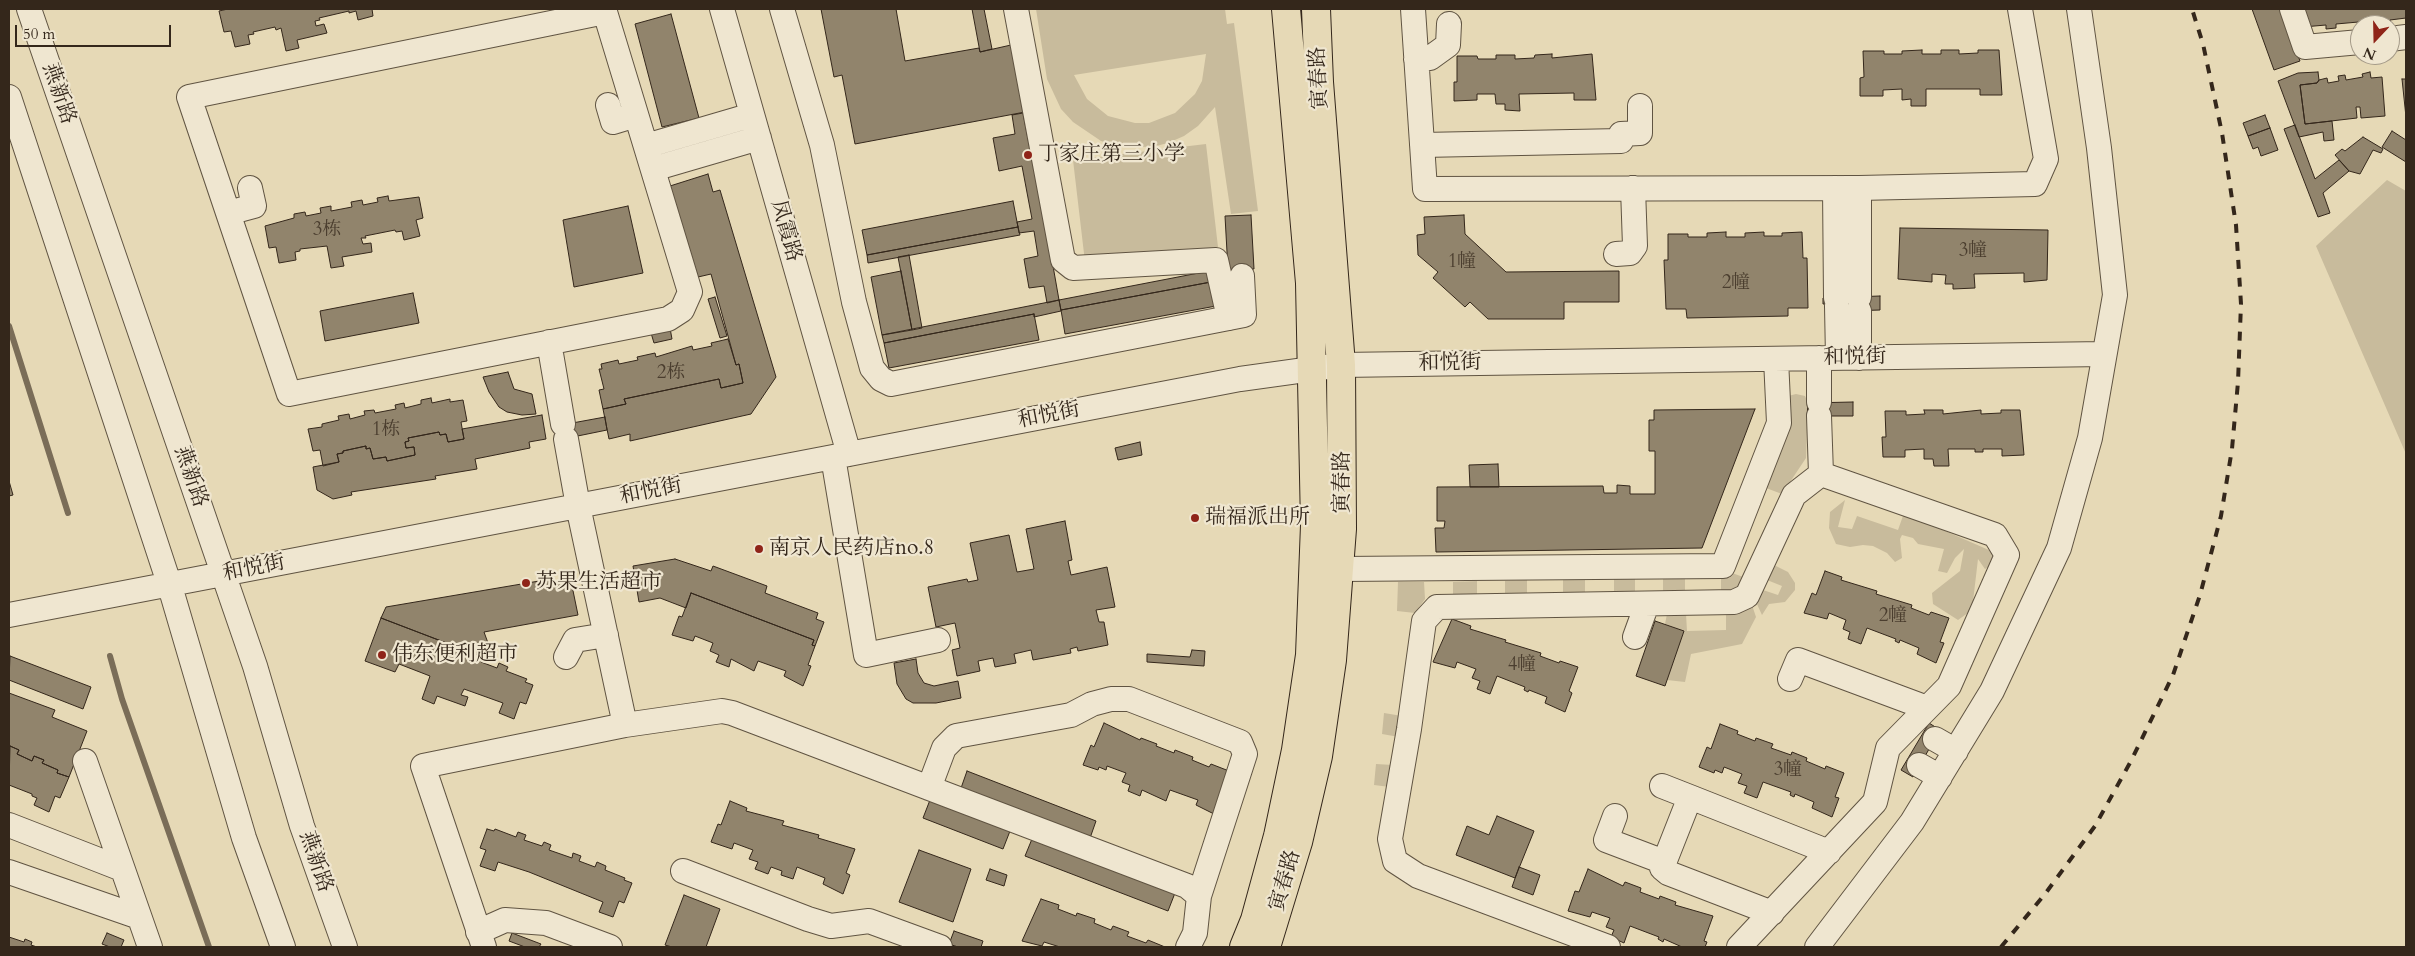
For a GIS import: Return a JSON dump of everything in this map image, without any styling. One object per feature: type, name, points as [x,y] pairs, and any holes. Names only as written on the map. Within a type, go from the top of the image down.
[{"type":"main road","name":"寅春路","points":[[1244,947],[1255,920],[1278,836],[1296,750],[1310,655],[1316,526],[1310,283],[1286,9]]},
{"type":"main road","name":"寅春路","points":[[1266,947],[1298,842],[1318,756],[1332,660],[1340,569],[1342,509],[1341,365],[1319,82],[1316,9]]},
{"type":"street","name":"燕新路","points":[[29,9],[255,666],[302,826],[345,947]]},
{"type":"street","name":"凤霞路","points":[[722,9],[759,138],[841,456],[866,655],[938,640]]},
{"type":"street","points":[[782,9],[822,145],[854,302],[872,368],[881,379],[891,384],[1244,315],[1242,276]]},
{"type":"street","points":[[1016,9],[1063,260],[1073,268],[1216,260],[1229,318]]},
{"type":"street","points":[[1413,9],[1425,189],[1859,188],[2035,184],[2046,160],[2020,9]]},
{"type":"street","points":[[1817,947],[1912,822],[1992,691],[2059,548],[2090,438],[2115,295],[2099,148],[2079,9]]},
{"type":"street","points":[[2292,9],[2305,47],[2350,43]]},
{"type":"street","points":[[605,12],[636,115],[690,292],[682,310],[668,319],[289,394],[189,97],[605,12]]},
{"type":"street","points":[[1416,59],[1430,58],[1448,45],[1449,24]]},
{"type":"street","points":[[9,98],[169,584],[244,838],[283,947]]},
{"type":"street","points":[[608,105],[613,122],[636,115]]},
{"type":"street","points":[[1422,145],[1621,141],[1620,134],[1640,133],[1640,106]]},
{"type":"street","points":[[646,146],[752,115]]},
{"type":"street","points":[[652,169],[759,138]]},
{"type":"street","points":[[228,213],[254,206],[250,188]]},
{"type":"street","points":[[1616,254],[1630,253],[1635,246],[1633,188]]},
{"type":"street","points":[[1835,188],[1848,303]]},
{"type":"street","points":[[1820,474],[1819,409],[1839,358],[1848,303],[1859,188]]},
{"type":"street","points":[[549,342],[578,506],[625,725]]},
{"type":"street","name":"和悦街","points":[[9,615],[1240,379],[1341,365],[2104,354]]},
{"type":"street","points":[[1340,569],[1723,566],[1778,423],[1776,359]]},
{"type":"street","points":[[1608,947],[1418,876],[1396,861],[1390,839],[1409,729],[1424,621],[1437,607],[1734,602],[1748,596],[1794,495],[1820,474]]},
{"type":"street","points":[[1739,947],[1874,802],[1923,732],[1927,708],[1949,686],[2007,555],[1995,536],[1820,474]]},
{"type":"street","points":[[1635,638],[1647,604]]},
{"type":"street","points":[[566,657],[575,640],[606,635]]},
{"type":"street","points":[[1790,679],[1798,660],[1927,708]]},
{"type":"street","points":[[929,788],[944,748],[956,736],[1071,715],[1092,704],[1111,699],[1129,699],[1240,742],[1245,754],[1199,896],[1195,933],[1188,947]]},
{"type":"street","points":[[610,947],[546,923],[504,920],[481,939],[423,766],[625,725],[722,711],[732,713],[1187,886],[1199,896]]},
{"type":"street","points":[[1923,732],[1956,751]]},
{"type":"street","points":[[1905,757],[1940,776]]},
{"type":"street","points":[[85,760],[150,947]]},
{"type":"street","points":[[1662,786],[1829,852]]},
{"type":"street","points":[[1690,798],[1662,868],[1668,873],[1772,913]]},
{"type":"street","points":[[1615,816],[1606,840],[1664,862]]},
{"type":"street","points":[[9,826],[122,869]]},
{"type":"street","points":[[683,871],[831,926],[869,921],[940,947]]},
{"type":"street","points":[[9,872],[139,917]]},
{"type":"shaded area","points":[[1036,9],[1225,9],[1227,24],[1234,23],[1258,211],[1231,214],[1215,107],[1198,126],[1184,136],[1168,143],[1152,147],[1117,146],[1101,141],[1073,122],[1061,109],[1047,79]],"holes":[[[1206,54],[1202,81],[1195,94],[1175,113],[1149,123],[1135,123],[1108,116],[1087,99],[1074,75]]]},
{"type":"shaded area","points":[[1206,144],[1218,247],[1085,262],[1073,160]]},
{"type":"shaded area","points":[[2387,180],[2406,191],[2406,454],[2316,246]]},
{"type":"shaded area","points":[[1796,394],[1805,396],[1808,403],[1806,458],[1782,494],[1766,488],[1788,396]]},
{"type":"shaded area","points":[[1845,500],[1838,527],[1852,529],[1857,516],[1898,530],[1904,513],[1998,554],[1996,563],[1985,569],[1978,559],[1972,610],[1958,620],[1933,604],[1932,593],[1960,571],[1964,549],[1955,558],[1947,573],[1938,571],[1944,549],[1918,544],[1913,538],[1902,535],[1900,539],[1902,558],[1895,562],[1887,553],[1873,546],[1850,547],[1836,544],[1829,528],[1830,512]]},
{"type":"shaded area","points":[[1772,564],[1788,572],[1795,583],[1795,590],[1785,602],[1769,604],[1762,615],[1756,602],[1763,590],[1778,595],[1782,586],[1767,580]]},
{"type":"shaded area","points":[[1732,573],[1749,579],[1744,587],[1721,594],[1721,578],[1730,578]]},
{"type":"shaded area","points":[[1685,578],[1685,595],[1663,595],[1663,579]]},
{"type":"shaded area","points":[[1585,579],[1585,596],[1563,597],[1563,580]]},
{"type":"shaded area","points":[[1614,579],[1635,579],[1635,596],[1614,596]]},
{"type":"shaded area","points":[[1527,580],[1527,597],[1505,598],[1505,581]]},
{"type":"shaded area","points":[[1477,581],[1477,598],[1453,598],[1453,582]]},
{"type":"shaded area","points":[[1398,582],[1424,582],[1425,599],[1415,613],[1397,611]]},
{"type":"shaded area","points":[[1752,605],[1756,617],[1742,644],[1691,654],[1685,682],[1667,680],[1684,631],[1665,624],[1667,614],[1686,614],[1687,631],[1726,630],[1726,613],[1746,610]]},
{"type":"shaded area","points":[[1384,713],[1402,716],[1399,737],[1382,734]]},
{"type":"shaded area","points":[[1376,764],[1393,765],[1390,787],[1374,785]]},
{"type":"building","points":[[228,9],[372,9],[373,16],[358,20],[356,11],[349,13],[349,11],[319,18],[320,20],[315,21],[316,26],[324,24],[327,33],[297,40],[299,48],[286,51],[281,28],[276,30],[275,27],[253,32],[254,34],[248,35],[250,44],[235,47],[231,31],[224,32],[219,11]]},
{"type":"building","points":[[821,9],[896,9],[905,61],[979,48],[980,52],[1011,45],[1025,112],[855,144],[842,75],[834,77]]},
{"type":"building","points":[[972,9],[984,9],[992,49],[980,52]]},
{"type":"building","points":[[2252,9],[2281,9],[2300,61],[2274,70]]},
{"type":"building","points":[[2302,9],[2406,9],[2406,18],[2400,19],[2400,15],[2350,15],[2350,23],[2336,24],[2336,28],[2326,29],[2326,25],[2303,27]]},
{"type":"building","points":[[671,14],[699,118],[662,127],[635,24]]},
{"type":"building","points":[[1922,50],[1922,54],[1941,54],[1941,50],[1959,50],[1959,54],[1978,53],[1978,50],[1999,50],[2002,95],[1980,95],[1980,89],[1926,89],[1926,106],[1911,106],[1911,99],[1902,100],[1902,89],[1883,90],[1883,96],[1860,96],[1860,78],[1864,77],[1863,51],[1884,51],[1884,54],[1902,54],[1902,51]]},
{"type":"building","points":[[1552,54],[1552,58],[1592,54],[1596,100],[1574,100],[1574,93],[1519,94],[1520,111],[1505,110],[1505,104],[1496,104],[1495,94],[1477,94],[1477,100],[1454,101],[1454,82],[1457,82],[1457,56],[1477,56],[1478,59],[1496,59],[1496,55],[1515,55],[1515,59],[1534,58],[1535,55]]},
{"type":"building","points":[[2318,72],[2319,80],[2317,83],[2300,85],[2305,124],[2332,121],[2334,140],[2324,141],[2323,132],[2299,137],[2278,81],[2298,73]]},
{"type":"building","points":[[2370,72],[2371,78],[2382,77],[2385,116],[2361,118],[2360,107],[2356,107],[2357,118],[2305,124],[2300,85],[2317,83],[2319,80],[2327,78],[2328,83],[2339,81],[2338,76],[2345,75],[2346,80],[2363,77],[2362,74]]},
{"type":"building","points":[[2402,79],[2406,79],[2406,117]]},
{"type":"building","points":[[1023,113],[1032,159],[1034,158],[1059,300],[1047,303],[1044,286],[1029,288],[1024,259],[1038,256],[1034,231],[1019,233],[1017,222],[1032,219],[1022,166],[999,171],[993,138],[1015,134],[1012,115]]},
{"type":"building","points":[[2265,115],[2270,128],[2248,136],[2243,123]]},
{"type":"building","points":[[2295,125],[2315,179],[2339,160],[2349,171],[2323,193],[2330,213],[2318,217],[2284,129]]},
{"type":"building","points":[[2270,128],[2278,150],[2261,156],[2258,147],[2253,149],[2248,136]]},
{"type":"building","points":[[2392,131],[2406,140],[2406,162],[2382,147]]},
{"type":"building","points":[[2363,137],[2383,149],[2381,153],[2373,150],[2360,174],[2349,171],[2335,155],[2342,149],[2345,151]]},
{"type":"building","points":[[708,174],[713,192],[720,190],[776,377],[751,414],[630,441],[630,434],[609,439],[603,409],[626,404],[624,399],[719,379],[721,388],[743,383],[739,364],[736,365],[711,274],[698,277],[670,186]]},
{"type":"building","points":[[388,196],[389,201],[419,197],[423,218],[416,220],[420,236],[404,240],[402,231],[396,232],[395,230],[365,236],[366,238],[361,238],[363,244],[371,243],[372,252],[342,257],[344,266],[331,268],[327,246],[300,249],[300,251],[295,252],[296,260],[279,263],[276,247],[269,248],[265,226],[294,218],[294,214],[305,212],[306,216],[321,213],[320,208],[331,206],[331,211],[352,207],[351,202],[362,200],[363,205],[378,202],[377,198]]},
{"type":"building","points":[[1013,201],[1018,227],[867,255],[862,230]]},
{"type":"building","points":[[628,206],[643,273],[574,287],[563,220]]},
{"type":"building","points":[[1251,215],[1254,269],[1228,270],[1225,216]]},
{"type":"building","points":[[1464,215],[1465,234],[1506,272],[1619,271],[1619,302],[1564,302],[1564,319],[1488,319],[1470,302],[1465,307],[1433,278],[1438,272],[1418,255],[1417,235],[1425,234],[1424,217]]},
{"type":"building","points":[[1018,227],[1020,235],[868,263],[867,255]]},
{"type":"building","points":[[1900,228],[2048,230],[2047,280],[2024,282],[2024,273],[1974,274],[1975,288],[1953,289],[1953,284],[1945,284],[1946,275],[1932,274],[1932,282],[1898,279]]},
{"type":"building","points":[[1726,232],[1726,237],[1745,237],[1745,233],[1764,232],[1764,236],[1782,236],[1782,233],[1802,232],[1803,258],[1807,258],[1808,308],[1788,308],[1788,316],[1687,318],[1686,309],[1666,309],[1664,260],[1668,260],[1668,234],[1688,234],[1688,237],[1707,237],[1707,233]]},
{"type":"building","points":[[909,255],[922,328],[912,330],[898,257]]},
{"type":"building","points":[[901,271],[912,330],[882,335],[871,277]]},
{"type":"building","points":[[1209,271],[1211,282],[1061,310],[1059,300]]},
{"type":"building","points":[[1211,282],[1216,306],[1065,334],[1061,310]]},
{"type":"building","points":[[413,293],[419,323],[325,341],[320,311]]},
{"type":"building","points":[[1880,296],[1880,310],[1848,311],[1830,304],[1823,304],[1823,298]]},
{"type":"building","points":[[715,297],[727,336],[720,338],[708,299]]},
{"type":"building","points":[[1059,300],[1061,311],[1034,317],[1034,314],[884,343],[882,335]]},
{"type":"building","points":[[1034,314],[1039,340],[889,368],[884,343]]},
{"type":"building","points":[[670,328],[672,339],[654,343],[651,333]]},
{"type":"building","points":[[728,339],[736,365],[739,364],[743,383],[721,388],[719,379],[624,399],[626,404],[603,409],[599,390],[604,389],[599,369],[602,369],[601,364],[618,360],[619,364],[638,360],[637,357],[655,353],[656,357],[692,346],[693,350],[712,346],[711,343]]},
{"type":"building","points":[[508,372],[514,389],[532,394],[536,414],[522,415],[507,412],[499,407],[489,392],[483,377]]},
{"type":"building","points":[[431,398],[432,403],[450,399],[450,402],[463,400],[467,421],[461,422],[464,439],[448,442],[446,434],[440,435],[439,432],[408,438],[409,441],[405,442],[406,448],[414,447],[415,455],[387,461],[386,457],[373,459],[370,448],[366,449],[366,446],[343,451],[343,453],[337,454],[339,462],[323,466],[320,450],[313,451],[308,429],[322,427],[322,424],[339,420],[338,416],[349,414],[350,419],[365,415],[364,411],[374,410],[375,413],[396,409],[395,405],[404,403],[405,408],[421,404],[421,400]]},
{"type":"building","points":[[1853,402],[1853,416],[1807,416],[1808,403]]},
{"type":"building","points":[[1755,409],[1702,548],[1436,552],[1435,528],[1444,528],[1445,521],[1437,521],[1437,487],[1603,486],[1604,493],[1617,493],[1617,485],[1630,486],[1630,494],[1655,494],[1655,451],[1649,451],[1649,420],[1654,420],[1654,410]]},
{"type":"building","points":[[1924,410],[1943,410],[1943,414],[1981,410],[1981,414],[2001,413],[2001,410],[2020,410],[2024,455],[2002,456],[2002,449],[1983,449],[1983,452],[1975,452],[1975,449],[1948,449],[1949,466],[1934,466],[1933,459],[1924,459],[1924,449],[1905,450],[1905,457],[1883,457],[1882,437],[1886,437],[1885,411],[1906,411],[1906,415],[1925,414]]},
{"type":"building","points":[[542,415],[546,439],[529,442],[530,448],[475,459],[477,469],[435,476],[436,479],[351,492],[352,495],[333,499],[317,490],[313,467],[339,462],[337,454],[343,453],[343,451],[366,446],[366,449],[370,448],[373,459],[386,457],[387,461],[415,455],[414,447],[406,448],[405,442],[409,441],[408,438],[439,432],[440,435],[446,434],[448,442],[464,439],[462,429]]},
{"type":"building","points":[[605,417],[607,430],[558,440],[556,426]]},
{"type":"building","points":[[1140,442],[1142,455],[1118,460],[1115,448]]},
{"type":"building","points":[[1498,464],[1499,487],[1470,487],[1469,465]]},
{"type":"building","points":[[9,481],[13,495],[9,496]]},
{"type":"building","points":[[1065,521],[1072,560],[1068,561],[1071,575],[1107,567],[1115,607],[1096,610],[1099,622],[1104,622],[1108,645],[1078,651],[1077,647],[1070,649],[1071,653],[1033,660],[1031,650],[1014,654],[1016,663],[995,667],[993,658],[978,661],[980,671],[957,676],[952,650],[960,648],[955,623],[936,627],[928,587],[967,579],[968,582],[978,580],[970,543],[1009,535],[1017,572],[1034,569],[1026,529]]},
{"type":"building","points":[[675,559],[711,571],[713,566],[767,586],[765,593],[818,613],[816,619],[824,622],[815,646],[812,645],[814,640],[691,593],[686,608],[660,598],[639,602],[633,566]]},
{"type":"building","points":[[1825,571],[1842,577],[1841,580],[1877,591],[1876,594],[1912,605],[1911,608],[1929,615],[1931,612],[1949,618],[1940,642],[1944,643],[1936,663],[1917,654],[1919,648],[1900,640],[1899,643],[1895,641],[1896,639],[1867,628],[1861,644],[1848,639],[1850,632],[1843,629],[1846,620],[1829,613],[1827,619],[1804,613],[1812,593],[1816,595]]},
{"type":"building","points":[[551,579],[553,584],[571,581],[578,615],[484,632],[488,643],[483,657],[381,618],[386,607]]},
{"type":"building","points":[[691,593],[814,640],[812,645],[815,646],[808,665],[811,666],[803,686],[784,676],[786,671],[758,661],[754,671],[731,659],[729,667],[716,662],[719,655],[710,651],[713,643],[695,636],[693,641],[672,635],[679,616],[682,617]]},
{"type":"building","points":[[381,618],[483,657],[481,662],[497,668],[499,663],[508,667],[506,671],[527,679],[525,682],[533,685],[526,704],[520,702],[514,719],[499,713],[503,703],[464,689],[461,695],[468,697],[465,706],[437,696],[434,704],[422,699],[430,676],[399,664],[395,672],[365,661]]},
{"type":"building","points":[[1452,619],[1471,626],[1470,629],[1541,653],[1540,656],[1578,667],[1569,691],[1572,693],[1565,712],[1545,703],[1547,697],[1529,690],[1528,692],[1524,690],[1525,687],[1497,676],[1490,694],[1477,689],[1480,681],[1472,678],[1476,669],[1457,662],[1455,668],[1433,662]]},
{"type":"building","points":[[1655,621],[1684,631],[1665,686],[1636,676]]},
{"type":"building","points":[[1192,650],[1205,651],[1204,666],[1147,662],[1147,654],[1190,657]]},
{"type":"building","points":[[10,656],[91,687],[83,709],[9,680]]},
{"type":"building","points":[[916,659],[918,673],[924,683],[934,686],[958,681],[961,698],[936,703],[913,703],[906,699],[897,684],[894,663]]},
{"type":"building","points":[[9,693],[55,710],[52,717],[87,731],[69,777],[57,773],[58,770],[42,763],[44,760],[34,756],[32,761],[17,754],[19,750],[10,746],[9,748]]},
{"type":"building","points":[[1104,723],[1140,740],[1141,738],[1157,744],[1156,746],[1174,753],[1175,750],[1193,757],[1192,760],[1209,767],[1211,764],[1229,771],[1216,815],[1196,805],[1198,800],[1170,790],[1166,801],[1142,790],[1140,796],[1128,791],[1130,785],[1122,782],[1126,773],[1107,766],[1106,770],[1099,767],[1098,770],[1083,765],[1091,745],[1094,747]]},
{"type":"building","points":[[1929,723],[1940,730],[1913,777],[1901,770]]},
{"type":"building","points":[[1720,724],[1738,731],[1737,734],[1755,741],[1756,738],[1773,744],[1771,748],[1791,755],[1792,752],[1807,758],[1806,761],[1825,769],[1826,766],[1844,773],[1835,797],[1839,798],[1832,817],[1812,808],[1814,802],[1795,794],[1794,797],[1790,795],[1791,792],[1763,782],[1757,798],[1744,793],[1747,786],[1738,783],[1742,774],[1724,767],[1722,773],[1715,770],[1714,773],[1699,767],[1707,747],[1711,749]]},
{"type":"building","points":[[10,746],[19,750],[17,754],[32,761],[34,756],[44,760],[42,763],[58,770],[57,773],[69,777],[60,798],[55,796],[49,812],[34,805],[37,798],[32,796],[32,794],[9,785]]},
{"type":"building","points":[[967,771],[1096,821],[1089,841],[960,791]]},
{"type":"building","points":[[930,800],[1010,831],[1003,849],[923,818]]},
{"type":"building","points":[[730,801],[747,808],[746,811],[784,821],[782,825],[819,835],[818,838],[855,849],[846,873],[850,875],[843,894],[823,884],[825,878],[797,867],[793,879],[781,875],[782,871],[771,867],[768,874],[755,869],[758,862],[749,859],[753,850],[734,843],[732,849],[711,842],[718,824],[721,825]]},
{"type":"building","points":[[1497,816],[1534,831],[1515,878],[1456,855],[1467,826],[1489,835]]},
{"type":"building","points":[[487,829],[494,831],[495,829],[516,837],[518,832],[526,835],[524,840],[542,846],[544,842],[551,845],[549,850],[572,858],[573,853],[581,856],[579,861],[595,867],[597,862],[606,866],[605,870],[632,883],[624,903],[619,901],[613,917],[599,912],[603,902],[529,872],[498,862],[495,871],[480,866],[486,850],[480,848]]},
{"type":"building","points":[[1032,839],[1175,893],[1168,911],[1025,856]]},
{"type":"building","points":[[919,850],[971,869],[953,922],[899,902]]},
{"type":"building","points":[[1519,867],[1540,875],[1533,895],[1512,887]]},
{"type":"building","points":[[990,869],[1007,875],[1004,886],[986,880]]},
{"type":"building","points":[[1588,869],[1623,886],[1625,882],[1641,888],[1640,892],[1659,899],[1660,896],[1676,902],[1675,905],[1713,916],[1704,941],[1707,942],[1705,947],[1682,947],[1664,939],[1663,942],[1658,939],[1659,937],[1630,926],[1624,943],[1611,937],[1614,930],[1606,927],[1610,918],[1592,912],[1590,917],[1568,911],[1575,891],[1579,892]]},
{"type":"building","points":[[684,895],[720,909],[706,947],[672,947],[665,945]]},
{"type":"building","points":[[1041,899],[1059,905],[1058,909],[1076,916],[1077,913],[1095,919],[1094,923],[1111,930],[1113,926],[1129,932],[1127,936],[1146,943],[1148,940],[1165,947],[1060,947],[1044,942],[1042,946],[1022,941]]},
{"type":"building","points":[[954,931],[983,941],[981,947],[958,947],[949,944]]},
{"type":"building","points":[[107,933],[124,940],[121,947],[110,947],[102,944]]},
{"type":"building","points":[[512,933],[541,944],[539,947],[525,947],[509,941]]},
{"type":"building","points":[[9,937],[24,942],[25,939],[32,942],[31,945],[37,947],[9,947]]},
{"type":"waterway","points":[[9,326],[68,513]]},
{"type":"waterway","points":[[110,656],[122,699],[209,947]]},
{"type":"railway","points":[[2001,947],[2045,894],[2095,826],[2131,761],[2173,675],[2200,595],[2221,516],[2232,449],[2238,382],[2241,304],[2236,225],[2222,133],[2203,44],[2192,9]]},
{"type":"place","name":"丁家庄第三小学","points":[[1028,155]]},
{"type":"place","name":"瑞福派出所","points":[[1195,518]]},
{"type":"place","name":"南京人民药店no.8","points":[[759,549]]},
{"type":"place","name":"苏果生活超市","points":[[526,583]]},
{"type":"place","name":"伟东便利超市","points":[[382,655]]}]
